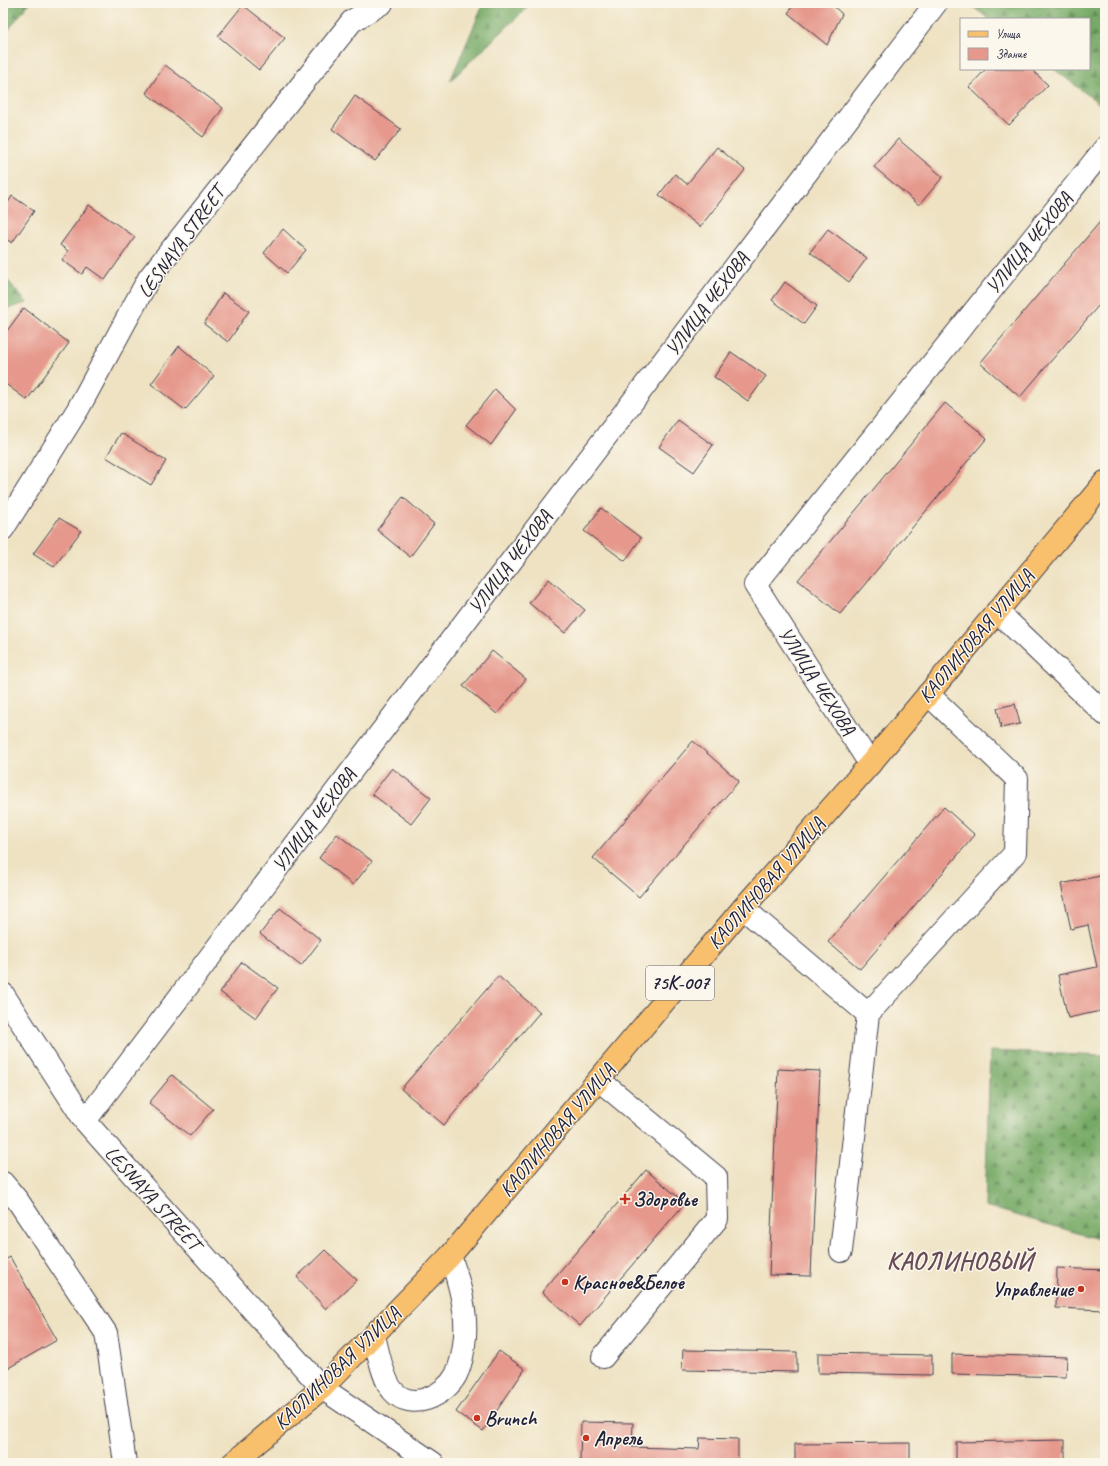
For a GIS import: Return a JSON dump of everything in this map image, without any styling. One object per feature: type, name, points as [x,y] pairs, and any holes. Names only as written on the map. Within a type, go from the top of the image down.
[{"type":"main road","name":"КАОЛИНОВАЯ УЛИЦА","points":[[233,1463],[322,1388],[450,1256],[743,908],[870,764],[1105,482]]},
{"type":"street","name":"LESNAYA STREET","points":[[3,529],[78,409],[149,278],[352,21],[382,3]]},
{"type":"street","name":"УЛИЦА ЧЕХОВА","points":[[84,1122],[936,3]]},
{"type":"street","name":"УЛИЦА ЧЕХОВА","points":[[870,764],[755,585],[1105,148]]},
{"type":"street","points":[[997,611],[1105,714]]},
{"type":"street","points":[[841,1251],[868,1014],[1015,854],[1017,779],[928,694]]},
{"type":"street","points":[[743,908],[868,1014]]},
{"type":"street","name":"LESNAYA STREET","points":[[3,994],[84,1122],[322,1388],[434,1463]]},
{"type":"street","points":[[599,1080],[716,1177],[717,1212],[717,1219],[603,1357]]},
{"type":"street","points":[[3,1183],[18,1201],[106,1333],[125,1463]]},
{"type":"street","points":[[374,1336],[388,1382],[392,1390],[399,1396],[418,1402],[431,1398],[447,1386],[456,1375],[465,1338],[460,1286],[450,1256]]},
{"type":"green space","points":[[3,3],[29,3],[3,37]]},
{"type":"green space","points":[[484,3],[532,3],[450,81]]},
{"type":"green space","points":[[968,3],[1105,3],[1105,108],[1055,70],[1090,70],[1090,18],[988,18]]},
{"type":"green space","points":[[3,275],[27,303],[3,310]]},
{"type":"green space","points":[[990,1051],[1105,1056],[1105,1241],[985,1206]]},
{"type":"building","points":[[795,3],[830,3],[842,14],[827,45],[788,13]]},
{"type":"building","points":[[243,5],[285,38],[259,70],[218,36]]},
{"type":"building","points":[[165,65],[223,108],[203,137],[146,93]]},
{"type":"building","points":[[985,70],[1032,70],[1048,85],[1009,125],[969,87]]},
{"type":"building","points":[[355,96],[401,129],[375,161],[332,129]]},
{"type":"building","points":[[898,139],[943,177],[919,205],[874,167]]},
{"type":"building","points":[[717,147],[745,170],[700,227],[659,195],[675,174],[687,184]]},
{"type":"building","points":[[12,196],[34,211],[12,243],[3,237],[3,211]]},
{"type":"building","points":[[89,205],[135,237],[105,280],[87,267],[82,274],[62,260],[68,251],[60,245]]},
{"type":"building","points":[[1105,216],[1105,298],[1020,397],[980,363]]},
{"type":"building","points":[[283,229],[306,250],[287,273],[264,253]]},
{"type":"building","points":[[828,229],[867,258],[849,282],[810,252]]},
{"type":"building","points":[[785,282],[817,306],[804,324],[772,300]]},
{"type":"building","points":[[223,293],[249,311],[228,342],[204,324]]},
{"type":"building","points":[[24,308],[69,343],[27,400],[3,382],[3,336]]},
{"type":"building","points":[[179,346],[214,376],[185,410],[151,384]]},
{"type":"building","points":[[731,352],[766,376],[748,401],[714,377]]},
{"type":"building","points":[[495,389],[516,410],[491,445],[466,425]]},
{"type":"building","points":[[945,403],[987,438],[840,614],[798,580]]},
{"type":"building","points":[[678,420],[713,445],[694,472],[659,447]]},
{"type":"building","points":[[121,433],[166,461],[151,485],[106,457]]},
{"type":"building","points":[[403,497],[434,524],[410,557],[377,530]]},
{"type":"building","points":[[601,508],[641,538],[625,561],[584,531]]},
{"type":"building","points":[[59,518],[81,531],[54,567],[33,554]]},
{"type":"building","points":[[549,579],[585,610],[565,633],[529,603]]},
{"type":"building","points":[[492,651],[526,679],[497,714],[463,686]]},
{"type":"building","points":[[1015,704],[1020,724],[1001,728],[997,708]]},
{"type":"building","points":[[693,741],[739,781],[639,897],[593,858]]},
{"type":"building","points":[[392,768],[431,798],[411,824],[372,794]]},
{"type":"building","points":[[944,807],[975,835],[860,969],[828,942]]},
{"type":"building","points":[[337,834],[372,861],[353,885],[319,858]]},
{"type":"building","points":[[1105,875],[1105,1010],[1068,1018],[1058,975],[1097,967],[1088,925],[1071,929],[1061,884]]},
{"type":"building","points":[[280,908],[321,940],[301,966],[260,934]]},
{"type":"building","points":[[242,962],[278,988],[256,1018],[220,992]]},
{"type":"building","points":[[498,976],[540,1012],[444,1125],[401,1089]]},
{"type":"building","points":[[778,1069],[820,1071],[811,1276],[769,1275]]},
{"type":"building","points":[[172,1075],[213,1109],[190,1136],[149,1103]]},
{"type":"building","points":[[646,1170],[685,1203],[580,1326],[542,1292]]},
{"type":"building","points":[[325,1250],[357,1280],[326,1309],[297,1277]]},
{"type":"building","points":[[10,1257],[57,1340],[3,1371],[3,1261]]},
{"type":"building","name":"Управление","points":[[1057,1268],[1105,1270],[1105,1310],[1056,1308]]},
{"type":"building","points":[[683,1350],[797,1352],[797,1372],[682,1370]]},
{"type":"building","points":[[499,1351],[525,1369],[483,1431],[456,1412]]},
{"type":"building","points":[[818,1353],[932,1355],[932,1375],[818,1373]]},
{"type":"building","points":[[952,1354],[1067,1357],[1066,1377],[952,1374]]},
{"type":"building","points":[[581,1422],[633,1423],[632,1447],[699,1449],[700,1438],[738,1439],[738,1463],[580,1463]]},
{"type":"building","points":[[1065,1440],[1065,1463],[956,1463],[956,1442]]},
{"type":"building","points":[[910,1443],[910,1463],[795,1463],[795,1444]]},
{"type":"place","name":"Здоровье","points":[[625,1199]]},
{"type":"place","name":"Красное&Белое","points":[[565,1282]]},
{"type":"place","name":"Управление","points":[[1081,1289]]},
{"type":"place","name":"Brunch","points":[[477,1418]]},
{"type":"place","name":"Апрель","points":[[586,1438]]},
{"type":"district","name":"КАОЛИНОВЫЙ","points":[[960,1261]]}]
